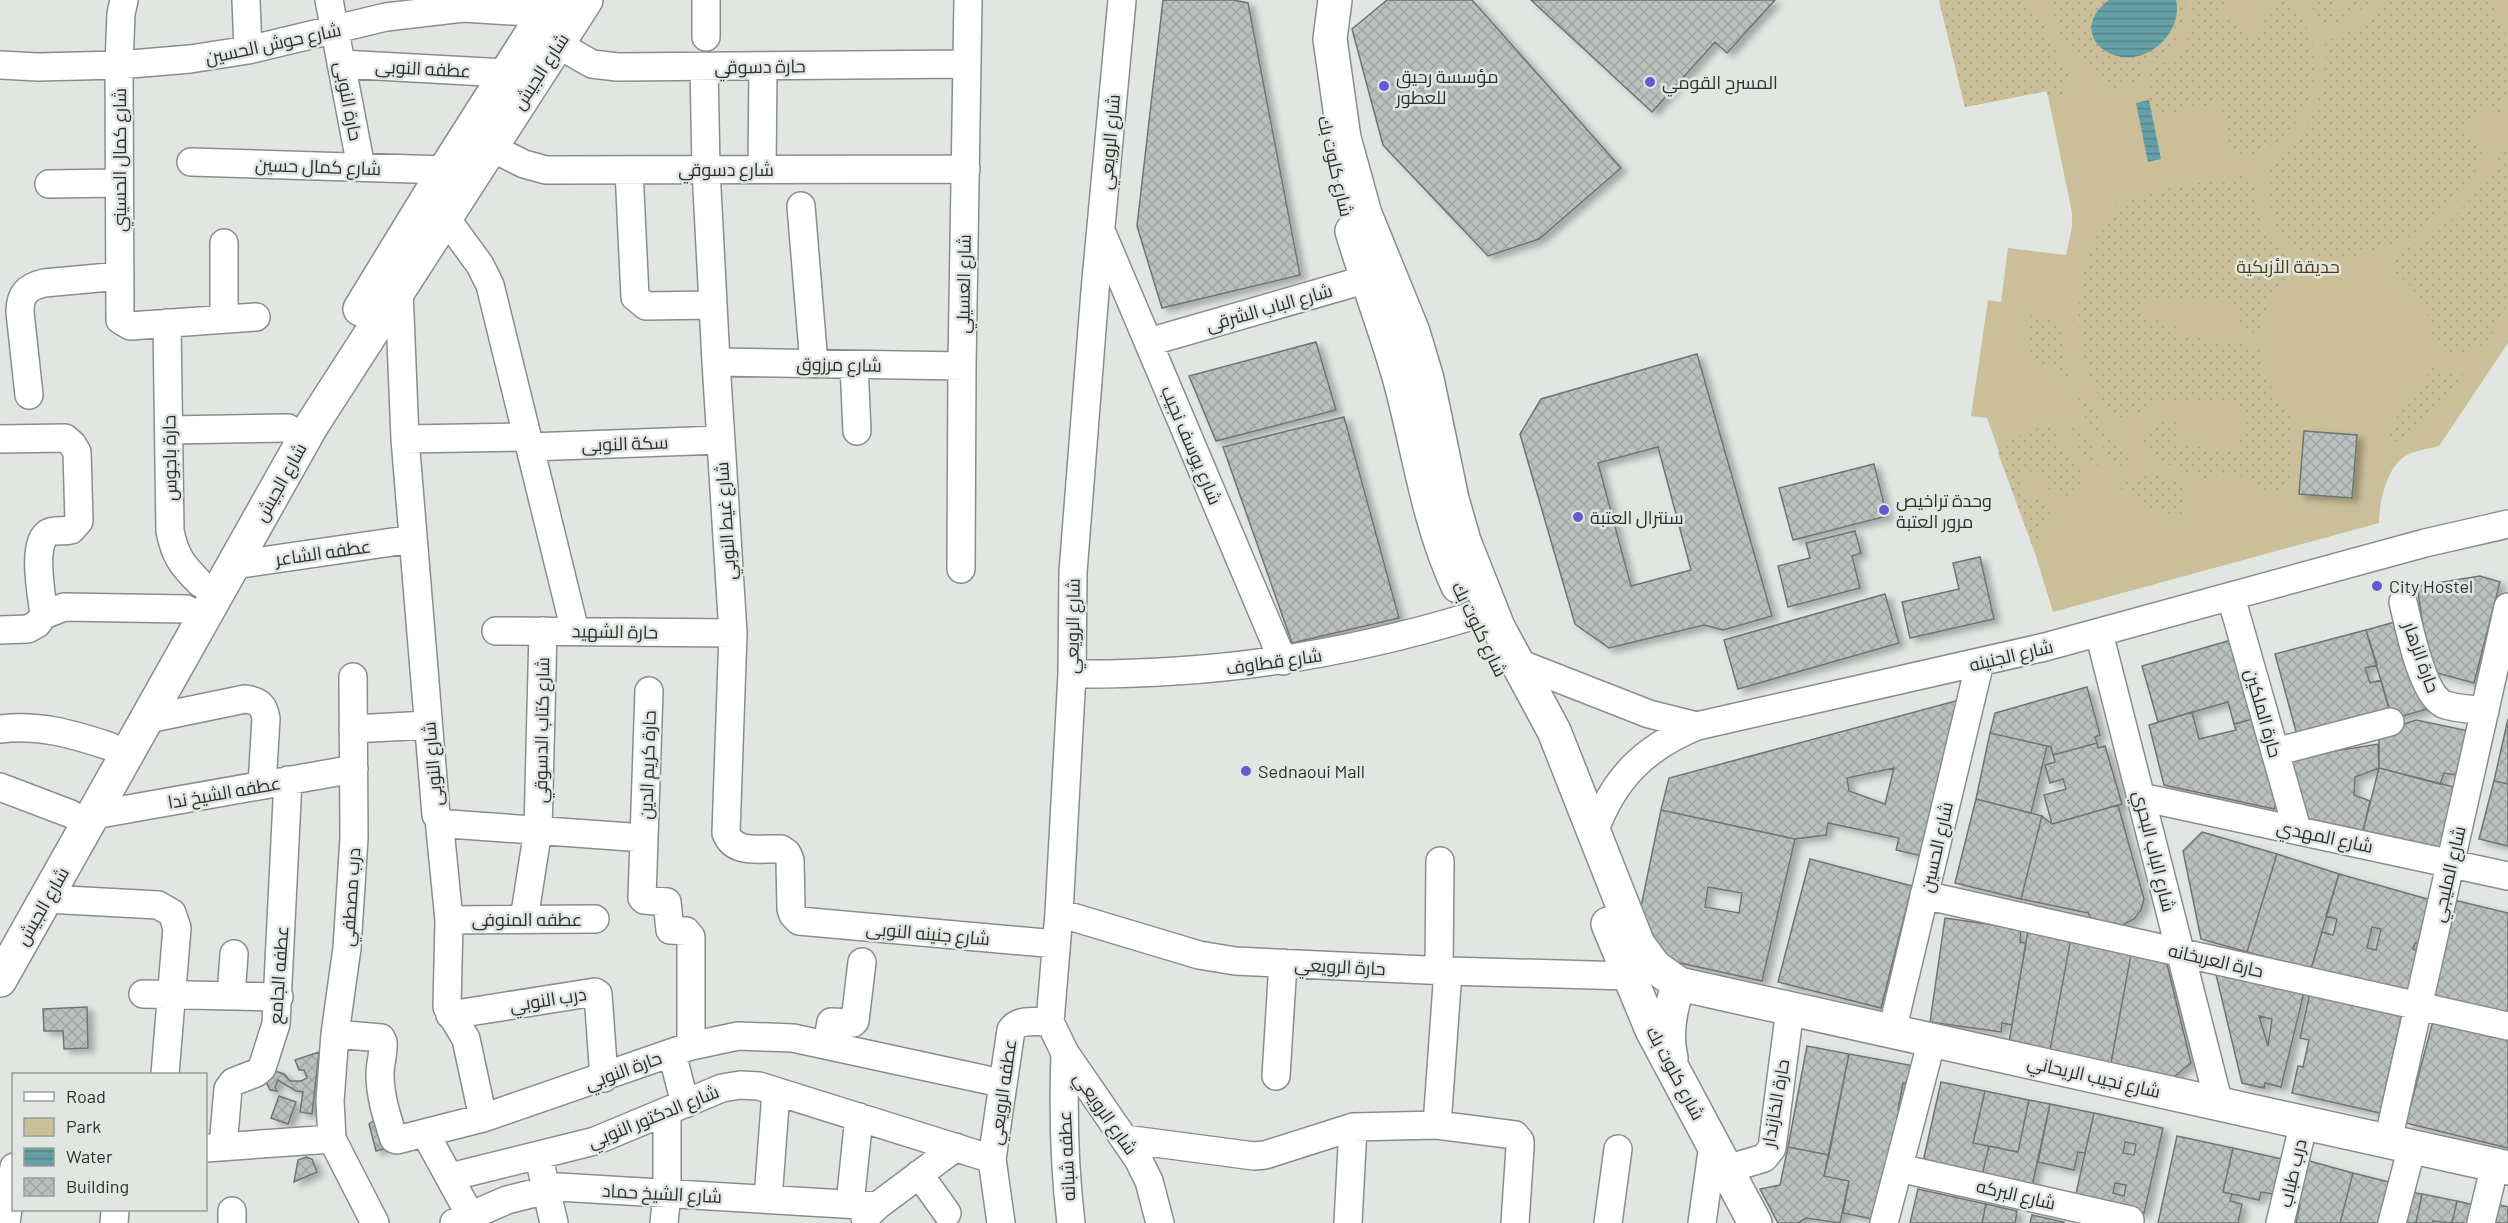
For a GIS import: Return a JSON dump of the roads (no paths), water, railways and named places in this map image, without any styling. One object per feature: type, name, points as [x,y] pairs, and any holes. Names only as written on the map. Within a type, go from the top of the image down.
[{"type":"street","name":"شارع كمال الحسيني","points":[[124,0],[121,14],[119,65],[120,320],[130,326],[167,323]]},
{"type":"street","points":[[246,0],[248,50]]},
{"type":"street","name":"حارة النوبى","points":[[329,0],[361,167]]},
{"type":"street","name":"شارع الجيش","points":[[0,940],[148,719],[312,425],[586,0]]},
{"type":"street","points":[[706,0],[706,37]]},
{"type":"street","name":"شارع العسيلي","points":[[961,569],[968,0]]},
{"type":"street","name":"شارع الرويعي","points":[[1122,0],[1100,229],[1073,572],[1072,674],[1059,913],[1050,1022],[1065,1053],[1125,1139],[1149,1181],[1160,1223]]},
{"type":"street","name":"شارع كلوت بك","points":[[1313,0],[1310,30],[1312,55],[1337,178],[1377,276],[1413,332],[1427,379],[1452,499],[1464,541],[1508,667],[1652,1030],[1755,1223]]},
{"type":"street","name":"شارع كلوت بك","points":[[1335,0],[1330,39],[1344,138],[1365,214],[1400,381],[1427,496],[1440,539],[1472,616],[1554,731],[1638,944],[1655,967],[1679,984]]},
{"type":"street","name":"شارع حوش الحسين","points":[[0,65],[38,67],[119,65],[190,59],[248,50],[386,17],[463,4],[548,7]]},
{"type":"street","name":"شارع الجيش","points":[[0,980],[46,899],[109,747],[193,596],[288,428],[445,170],[548,7]]},
{"type":"street","name":"حارة دسوقي","points":[[557,44],[592,63],[617,67],[967,64]]},
{"type":"street","name":"عطفه النوبى","points":[[341,64],[506,73]]},
{"type":"street","points":[[762,169],[764,66]]},
{"type":"street","name":"شارع غيط النوبي","points":[[704,67],[706,169],[733,633],[726,833],[729,842],[738,848],[781,849],[787,853],[790,860],[791,909],[799,921]]},
{"type":"street","name":"شارع دسوقي","points":[[490,147],[524,164],[546,170],[966,169]]},
{"type":"street","name":"شارع كمال حسين","points":[[191,162],[445,170]]},
{"type":"street","points":[[629,170],[635,297],[646,306],[713,305]]},
{"type":"street","points":[[49,184],[119,183]]},
{"type":"street","points":[[801,206],[814,364]]},
{"type":"street","points":[[445,217],[480,265],[490,285],[575,631]]},
{"type":"street","name":"شارع يوسف نجيب","points":[[1100,229],[1283,661]]},
{"type":"street","points":[[224,243],[224,319]]},
{"type":"street","points":[[28,394],[20,312],[20,301],[25,292],[34,285],[44,283],[120,276]]},
{"type":"street","name":"شارع الباب الشرقى","points":[[1149,342],[1377,276]]},
{"type":"street","name":"شارع النوبى","points":[[399,290],[405,439],[436,815],[449,824],[644,838]]},
{"type":"street","points":[[167,323],[256,317]]},
{"type":"street","name":"حارة باجوس","points":[[167,323],[170,531],[174,550],[183,566],[193,596]]},
{"type":"street","name":"شارع مرزوق","points":[[716,362],[962,366]]},
{"type":"street","points":[[854,365],[857,431]]},
{"type":"street","points":[[169,430],[288,428]]},
{"type":"street","points":[[0,439],[64,438],[77,452],[79,521],[71,530],[53,531],[46,534],[38,546],[44,615]]},
{"type":"street","name":"سكة النوبى","points":[[405,439],[528,442],[720,440]]},
{"type":"street","name":"شارع الجنينه","points":[[1508,667],[1649,714],[1697,726],[2099,633],[2425,543],[2508,524]]},
{"type":"street","name":"عطفه الشاعر","points":[[234,565],[413,539]]},
{"type":"street","points":[[0,630],[28,629],[38,624],[44,615],[64,607],[193,596]]},
{"type":"street","name":"حارة الملكين","points":[[2231,597],[2297,829]]},
{"type":"street","name":"حارة الزهار","points":[[2403,602],[2430,690],[2437,700],[2446,705],[2493,709]]},
{"type":"street","name":"شارع المليجي","points":[[2392,1223],[2400,1144],[2419,1006],[2451,863],[2493,709],[2508,607]]},
{"type":"street","name":"شارع قطاوف","points":[[1072,674],[1178,672],[1283,661],[1379,642],[1472,616]]},
{"type":"street","name":"حارة الشهيد","points":[[496,631],[733,633]]},
{"type":"street","name":"شارع كتاب الدسوقي","points":[[524,919],[538,830],[543,631]]},
{"type":"street","name":"شارع الباب البحري","points":[[2099,633],[2219,1104]]},
{"type":"street","name":"شارع الحسين","points":[[1892,1031],[1980,662]]},
{"type":"street","name":"درب مصطفي","points":[[353,676],[354,838],[347,948],[335,1034],[330,1101],[332,1139],[375,1223]]},
{"type":"street","name":"حارة كريم الدين","points":[[644,838],[649,691]]},
{"type":"street","points":[[148,719],[245,699],[256,700],[264,708],[275,782]]},
{"type":"street","points":[[2275,752],[2390,722]]},
{"type":"street","points":[[353,729],[428,725]]},
{"type":"street","points":[[0,729],[23,726],[64,731],[109,747]]},
{"type":"street","points":[[1594,832],[1612,792],[1640,759],[1658,745],[1697,726]]},
{"type":"street","name":"عطفه الشيخ ندا","points":[[83,814],[354,769]]},
{"type":"street","name":"عطفه الجامع","points":[[214,1147],[228,1089],[233,1082],[256,1073],[262,1068],[272,1042],[279,997],[275,782]]},
{"type":"street","points":[[0,787],[83,814]]},
{"type":"street","name":"شارع المهدي","points":[[2141,796],[2508,876]]},
{"type":"street","points":[[439,819],[449,920]]},
{"type":"street","points":[[644,838],[642,898],[667,902],[670,930],[686,931],[691,937],[664,1223]]},
{"type":"street","points":[[1437,1125],[1444,971],[1440,861]]},
{"type":"street","name":"حارة العربخانه","points":[[1924,895],[2508,1026]]},
{"type":"street","points":[[46,899],[158,905],[166,907],[176,920],[165,1073]]},
{"type":"street","name":"حارة الرويعي","points":[[1059,913],[1199,955],[1235,961],[1444,971],[1629,976]]},
{"type":"street","name":"عطفه المنوفى","points":[[483,1118],[466,1039],[450,1015],[446,998],[449,920],[595,919]]},
{"type":"street","name":"شارع جنينه النوبى","points":[[799,921],[1056,944]]},
{"type":"street","points":[[231,996],[234,954]]},
{"type":"street","points":[[827,1044],[831,1022],[854,1022],[862,962]]},
{"type":"street","points":[[1276,1076],[1283,963]]},
{"type":"street","points":[[1673,1068],[1669,1051],[1669,1025],[1673,1000],[1679,984]]},
{"type":"street","name":"شارع نجيب الريحاني","points":[[1679,984],[2501,1166]]},
{"type":"street","name":"درب النوبي","points":[[450,1015],[595,992],[598,994],[604,1078]]},
{"type":"street","points":[[143,994],[279,997]]},
{"type":"street","name":"حارة الخازندار","points":[[1720,1156],[1764,1158],[1772,1148],[1790,1009]]},
{"type":"street","name":"عطفه الرويعي","points":[[1001,1223],[992,1159],[1011,1030],[1015,1024],[1020,1022],[1050,1022]]},
{"type":"street","name":"حارة النوبي","points":[[335,1034],[381,1038],[384,1047],[380,1073],[381,1094],[394,1139],[483,1118],[604,1078],[681,1049],[738,1036],[766,1036],[827,1044],[1002,1083]]},
{"type":"street","points":[[1884,1223],[1932,1040]]},
{"type":"street","name":"عطفه شبانه","points":[[1065,1053],[1063,1110],[1066,1184],[1071,1223]]},
{"type":"street","name":"شارع الدكتور النوبي","points":[[450,1177],[595,1141],[722,1088],[740,1085],[759,1086],[992,1159]]},
{"type":"street","points":[[768,1199],[776,1092]]},
{"type":"street","points":[[859,1117],[862,1211]]},
{"type":"street","name":"درب طباب","points":[[2280,1223],[2304,1122]]},
{"type":"street","points":[[1125,1139],[1254,1156],[1265,1155],[1353,1128],[1437,1125],[1515,1135],[1520,1141],[1515,1223]]},
{"type":"street","points":[[1348,1223],[1353,1128]]},
{"type":"street","points":[[425,1133],[450,1177],[462,1219]]},
{"type":"street","points":[[214,1147],[332,1139]]},
{"type":"street","points":[[862,1211],[956,1147]]},
{"type":"street","points":[[1608,1223],[1618,1149]]},
{"type":"street","points":[[539,1156],[554,1223]]},
{"type":"street","points":[[1702,1223],[1720,1156]]},
{"type":"street","points":[[2481,1223],[2501,1166]]},
{"type":"street","name":"شارع البركه","points":[[1899,1168],[2130,1220],[2129,1223]]},
{"type":"street","points":[[919,1174],[947,1213]]},
{"type":"street","points":[[6,1223],[12,1181]]},
{"type":"street","name":"شارع الشيخ حماد","points":[[462,1219],[507,1200],[559,1187],[768,1199],[862,1211]]},
{"type":"water","points":[[2109,0],[2176,0],[2175,20],[2165,39],[2149,52],[2133,57],[2117,56],[2104,50],[2095,40],[2092,28],[2096,14]]},
{"type":"water","points":[[2149,100],[2161,159],[2148,162],[2136,103]]},
{"type":"place","name":"المسرح القومي","points":[[1650,82]]},
{"type":"place","name":"مؤسسة رحيق للعطور","points":[[1384,86]]},
{"type":"place","name":"وحدة تراخيص مرور العتبة","points":[[1884,510]]},
{"type":"place","name":"سنترال العتبة","points":[[1578,517]]},
{"type":"place","name":"City Hostel","points":[[2377,586]]},
{"type":"place","name":"Sednaoui Mall","points":[[1246,771]]},
{"type":"park label","name":"حديقة الأزبكية","points":[[2288,266]]}]
